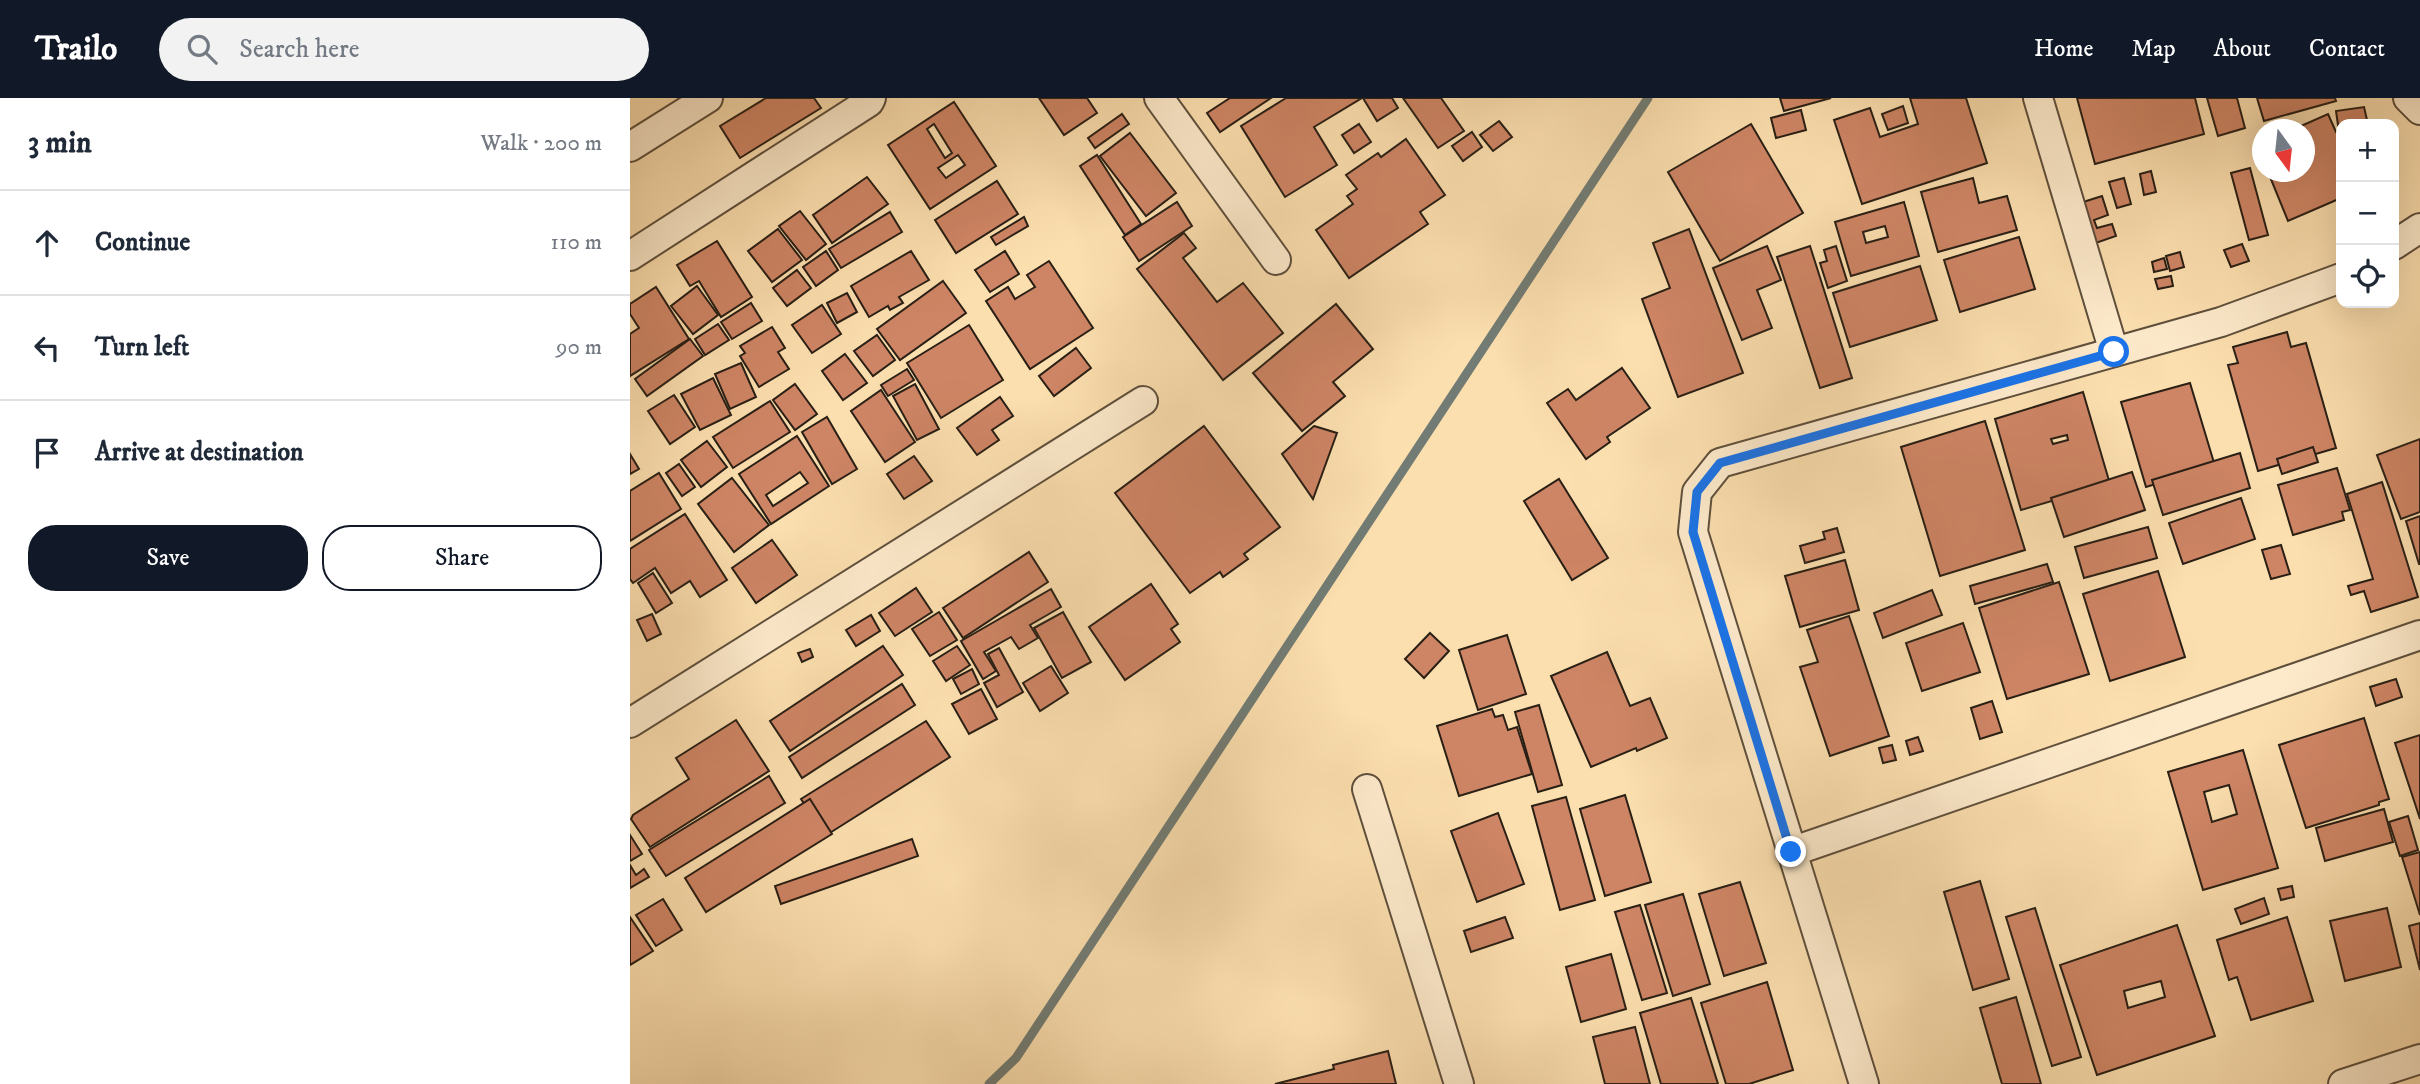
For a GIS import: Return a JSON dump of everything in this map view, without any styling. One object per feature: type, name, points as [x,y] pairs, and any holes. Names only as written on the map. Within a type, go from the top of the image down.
[{"type":"street","points":[[630,147],[708,98]]},
{"type":"street","points":[[630,256],[869,102],[870,98]]},
{"type":"street","points":[[1159,98],[1276,260]]},
{"type":"street","points":[[2038,98],[2114,352]]},
{"type":"street","points":[[2408,98],[2420,110]]},
{"type":"street","points":[[2399,242],[2420,228]]},
{"type":"street","points":[[1864,1084],[1693,532],[1697,492],[1720,463],[2221,322],[2336,280]]},
{"type":"street","points":[[630,723],[1143,401]]},
{"type":"street","points":[[1791,852],[2420,635]]},
{"type":"street","points":[[1367,789],[1459,1084]]},
{"type":"street","points":[[2343,1084],[2420,1059]]},
{"type":"building","points":[[766,98],[814,98],[821,108],[740,158],[720,126]]},
{"type":"building","points":[[1039,98],[1087,98],[1097,113],[1064,135]]},
{"type":"building","points":[[1230,98],[1271,98],[1220,132],[1207,113]]},
{"type":"building","points":[[1286,98],[1362,98],[1314,127],[1337,165],[1285,197],[1241,126]]},
{"type":"building","points":[[1363,98],[1392,98],[1398,108],[1377,121]]},
{"type":"building","points":[[1403,98],[1441,98],[1464,131],[1438,148]]},
{"type":"building","points":[[1780,98],[1831,98],[1784,111]]},
{"type":"building","points":[[1910,98],[1966,98],[1987,163],[1862,204],[1834,120],[1870,108],[1880,137],[1918,124]]},
{"type":"building","points":[[2077,98],[2195,98],[2204,134],[2095,164]]},
{"type":"building","points":[[2207,98],[2237,98],[2245,128],[2218,136]]},
{"type":"building","points":[[2257,98],[2335,98],[2336,101],[2271,119],[2263,119]]},
{"type":"building","points":[[954,102],[996,166],[930,209],[888,145]],"holes":[[[934,124],[952,153],[945,158],[927,129]],[[958,155],[965,165],[946,178],[938,168]]]},
{"type":"building","points":[[1903,106],[1908,123],[1888,130],[1882,114]]},
{"type":"building","points":[[2364,107],[2367,119],[2337,119],[2336,111]]},
{"type":"building","points":[[1801,110],[1806,130],[1776,138],[1771,118]]},
{"type":"building","points":[[1122,114],[1129,124],[1095,148],[1088,138]]},
{"type":"building","points":[[2328,114],[2336,132],[2336,200],[2288,221],[2272,182],[2315,182],[2315,120]]},
{"type":"building","points":[[1499,121],[1512,137],[1493,151],[1480,135]]},
{"type":"building","points":[[1359,124],[1371,142],[1354,153],[1342,135]]},
{"type":"building","points":[[1751,124],[1803,213],[1720,261],[1668,172]]},
{"type":"building","points":[[1472,132],[1482,147],[1463,161],[1452,146]]},
{"type":"building","points":[[1130,133],[1176,193],[1146,216],[1100,156]]},
{"type":"building","points":[[1406,139],[1445,195],[1420,212],[1428,224],[1349,278],[1316,230],[1353,204],[1347,196],[1357,189],[1346,175],[1378,153],[1381,157]]},
{"type":"building","points":[[1097,155],[1141,224],[1125,235],[1080,166]]},
{"type":"building","points":[[2250,168],[2268,235],[2249,240],[2231,173]]},
{"type":"building","points":[[2151,171],[2156,192],[2144,195],[2140,174]]},
{"type":"building","points":[[867,177],[888,204],[832,243],[813,215]]},
{"type":"building","points":[[1973,178],[1979,203],[2007,196],[2017,230],[1938,252],[1921,192]]},
{"type":"building","points":[[2124,178],[2131,204],[2117,208],[2109,182]]},
{"type":"building","points":[[997,181],[1018,214],[956,253],[935,220]]},
{"type":"building","points":[[2102,196],[2108,215],[2094,220],[2097,228],[2112,224],[2116,236],[2090,245],[2077,204]]},
{"type":"building","points":[[1177,202],[1192,226],[1139,261],[1123,237]]},
{"type":"building","points":[[1904,202],[1919,256],[1851,276],[1835,222]],"holes":[[[1885,226],[1888,237],[1866,243],[1863,232]]]},
{"type":"building","points":[[800,211],[826,244],[806,260],[779,226]]},
{"type":"building","points":[[890,212],[902,232],[841,268],[829,249]]},
{"type":"building","points":[[1024,217],[1028,226],[996,245],[991,237]]},
{"type":"building","points":[[778,229],[802,260],[772,282],[748,251]]},
{"type":"building","points":[[1689,229],[1743,373],[1678,397],[1642,299],[1670,288],[1653,243]]},
{"type":"building","points":[[1184,233],[1196,248],[1183,258],[1217,302],[1243,283],[1283,333],[1223,380],[1137,269]]},
{"type":"building","points":[[2019,237],[2035,289],[1960,312],[1944,260]]},
{"type":"building","points":[[717,241],[752,297],[721,317],[699,281],[690,286],[677,265]]},
{"type":"building","points":[[2242,244],[2249,261],[2231,267],[2224,250]]},
{"type":"building","points":[[1767,246],[1781,280],[1757,290],[1772,328],[1742,340],[1713,268]]},
{"type":"building","points":[[1810,246],[1852,378],[1820,388],[1777,257]]},
{"type":"building","points":[[1836,246],[1847,281],[1828,288],[1820,263],[1827,261],[1824,250]]},
{"type":"building","points":[[826,251],[838,270],[816,286],[803,267]]},
{"type":"building","points":[[911,251],[929,280],[899,297],[903,303],[890,310],[888,306],[869,317],[851,286]]},
{"type":"building","points":[[1005,251],[1019,274],[990,292],[975,270]]},
{"type":"building","points":[[2180,252],[2184,267],[2170,271],[2166,256]]},
{"type":"building","points":[[2164,258],[2167,269],[2154,272],[2152,262]]},
{"type":"building","points":[[1049,261],[1093,328],[1030,369],[986,301],[1008,287],[1015,299],[1035,287],[1027,275]]},
{"type":"building","points":[[1920,266],[1937,320],[1850,347],[1833,293]]},
{"type":"building","points":[[797,270],[811,288],[787,306],[773,288]]},
{"type":"building","points":[[2171,276],[2173,286],[2158,289],[2155,279]]},
{"type":"building","points":[[943,281],[966,313],[900,360],[877,329]]},
{"type":"building","points":[[697,286],[718,315],[693,334],[671,306]]},
{"type":"building","points":[[656,287],[689,339],[630,376],[630,334],[639,328],[630,314],[630,304]]},
{"type":"building","points":[[847,293],[857,312],[837,323],[827,303]]},
{"type":"building","points":[[751,303],[762,321],[732,339],[721,322]]},
{"type":"building","points":[[1336,304],[1373,349],[1333,382],[1345,396],[1302,431],[1253,373]]},
{"type":"building","points":[[822,305],[841,334],[812,353],[792,325]]},
{"type":"building","points":[[718,324],[729,340],[705,355],[695,339]]},
{"type":"building","points":[[969,325],[1003,380],[941,418],[907,363]]},
{"type":"building","points":[[772,327],[785,348],[778,352],[789,369],[759,387],[740,356],[745,353],[740,346]]},
{"type":"building","points":[[2287,332],[2291,347],[2306,343],[2336,448],[2258,471],[2228,365],[2238,363],[2233,347]]},
{"type":"building","points":[[877,335],[895,360],[873,376],[854,351]]},
{"type":"building","points":[[690,339],[703,356],[647,396],[635,379]]},
{"type":"building","points":[[1076,348],[1091,368],[1054,396],[1039,376]]},
{"type":"building","points":[[845,354],[867,383],[843,400],[822,371]]},
{"type":"building","points":[[741,363],[756,397],[730,409],[715,374]]},
{"type":"building","points":[[1622,368],[1650,408],[1607,437],[1610,442],[1586,459],[1547,403],[1568,389],[1576,400]]},
{"type":"building","points":[[907,369],[914,380],[888,396],[881,385]]},
{"type":"building","points":[[713,378],[731,415],[700,430],[681,394]]},
{"type":"building","points":[[2190,383],[2215,466],[2146,487],[2121,402]]},
{"type":"building","points":[[795,384],[817,414],[795,430],[773,400]]},
{"type":"building","points":[[915,384],[939,429],[917,440],[893,396]]},
{"type":"building","points":[[881,390],[915,442],[885,462],[851,411]]},
{"type":"building","points":[[2083,392],[2110,484],[2021,510],[1995,419]],"holes":[[[2067,435],[2068,440],[2053,444],[2051,439]]]},
{"type":"building","points":[[674,395],[695,427],[670,444],[648,411]]},
{"type":"building","points":[[1000,397],[1013,416],[992,430],[999,440],[977,455],[957,428]]},
{"type":"building","points":[[770,401],[790,432],[733,468],[713,437]]},
{"type":"building","points":[[827,417],[857,469],[832,484],[802,432]]},
{"type":"building","points":[[1985,421],[2025,550],[1940,576],[1901,447]]},
{"type":"building","points":[[1204,426],[1280,527],[1244,554],[1248,559],[1223,577],[1220,572],[1190,593],[1115,493]]},
{"type":"building","points":[[1314,426],[1337,433],[1313,499],[1282,454]]},
{"type":"building","points":[[797,436],[829,486],[771,524],[739,474]],"holes":[[[800,472],[808,483],[773,506],[766,495]]]},
{"type":"building","points":[[2420,439],[2420,512],[2401,519],[2377,455]]},
{"type":"building","points":[[707,441],[727,467],[701,487],[681,460]]},
{"type":"building","points":[[2313,447],[2318,462],[2282,474],[2277,459]]},
{"type":"building","points":[[2240,453],[2250,488],[2163,515],[2152,480]]},
{"type":"building","points":[[630,454],[639,469],[630,474]]},
{"type":"building","points":[[914,456],[932,481],[904,499],[887,474]]},
{"type":"building","points":[[679,464],[695,487],[682,496],[666,473]]},
{"type":"building","points":[[2337,468],[2350,510],[2342,512],[2344,520],[2293,535],[2278,485]]},
{"type":"building","points":[[2132,472],[2145,510],[2064,537],[2051,498]]},
{"type":"building","points":[[659,473],[681,509],[630,541],[630,491]]},
{"type":"building","points":[[732,478],[769,525],[734,552],[698,504]]},
{"type":"building","points":[[1559,479],[1608,558],[1572,580],[1524,501]]},
{"type":"building","points":[[2382,482],[2418,597],[2371,612],[2364,591],[2351,595],[2348,586],[2373,579],[2347,494]]},
{"type":"building","points":[[2241,498],[2255,539],[2183,564],[2169,523]]},
{"type":"building","points":[[685,514],[727,580],[700,597],[690,581],[671,593],[655,568],[633,583],[630,579],[630,549]]},
{"type":"building","points":[[2420,516],[2420,564],[2419,564],[2406,521]]},
{"type":"building","points":[[2148,527],[2157,558],[2084,578],[2075,547]]},
{"type":"building","points":[[1837,528],[1844,552],[1805,563],[1800,546],[1825,539],[1823,532]]},
{"type":"building","points":[[772,540],[797,575],[756,603],[732,568]]},
{"type":"building","points":[[2281,545],[2290,574],[2271,579],[2262,550]]},
{"type":"building","points":[[1029,552],[1048,582],[963,638],[943,608]]},
{"type":"building","points":[[1845,560],[1859,610],[1800,627],[1785,576]]},
{"type":"building","points":[[2047,564],[2053,582],[1975,604],[1970,586]]},
{"type":"building","points":[[2158,571],[2185,657],[2110,681],[2083,594]]},
{"type":"building","points":[[653,573],[672,603],[656,613],[638,583]]},
{"type":"building","points":[[2059,582],[2089,674],[2007,699],[1979,608]]},
{"type":"building","points":[[1151,584],[1178,624],[1171,629],[1180,642],[1125,680],[1089,627]]},
{"type":"building","points":[[916,588],[932,612],[895,636],[879,613]]},
{"type":"building","points":[[1051,589],[1061,607],[1030,625],[1038,638],[1019,649],[1011,637],[984,652],[996,671],[983,679],[961,641]]},
{"type":"building","points":[[1932,590],[1942,615],[1883,638],[1874,613]]},
{"type":"building","points":[[939,612],[957,640],[930,656],[912,629]]},
{"type":"building","points":[[1063,612],[1091,662],[1062,678],[1034,628]]},
{"type":"building","points":[[652,614],[661,634],[647,641],[637,620]]},
{"type":"building","points":[[871,615],[880,631],[856,646],[846,630]]},
{"type":"building","points":[[1849,616],[1889,736],[1830,756],[1800,667],[1818,662],[1807,630]]},
{"type":"building","points":[[1963,623],[1980,672],[1922,691],[1906,643]]},
{"type":"building","points":[[1430,633],[1449,651],[1424,678],[1405,659]]},
{"type":"building","points":[[1507,635],[1526,694],[1478,710],[1459,650]]},
{"type":"building","points":[[883,646],[903,675],[790,751],[770,721]]},
{"type":"building","points":[[957,646],[970,665],[946,681],[933,661]]},
{"type":"building","points":[[999,648],[1023,692],[997,707],[984,683],[999,675],[988,654]]},
{"type":"building","points":[[810,649],[813,657],[802,662],[798,653]]},
{"type":"building","points":[[1607,652],[1630,706],[1650,698],[1667,738],[1591,767],[1551,676]]},
{"type":"building","points":[[1051,666],[1068,693],[1040,711],[1023,683]]},
{"type":"building","points":[[972,669],[979,684],[961,694],[953,679]]},
{"type":"building","points":[[2396,679],[2402,697],[2376,706],[2370,687]]},
{"type":"building","points":[[902,684],[915,705],[802,778],[789,757]]},
{"type":"building","points":[[981,689],[997,719],[969,734],[952,704]]},
{"type":"building","points":[[1992,701],[2002,732],[1980,739],[1971,708]]},
{"type":"building","points":[[1539,705],[1562,785],[1538,792],[1515,712]]},
{"type":"building","points":[[1492,709],[1495,717],[1503,715],[1508,730],[1517,727],[1532,774],[1459,796],[1437,726]]},
{"type":"building","points":[[2364,718],[2389,799],[2379,802],[2379,805],[2306,828],[2279,745]]},
{"type":"building","points":[[736,720],[769,771],[650,847],[631,819],[633,815],[689,779],[676,758]]},
{"type":"building","points":[[926,721],[950,757],[825,836],[801,799]]},
{"type":"building","points":[[2420,735],[2420,819],[2395,743]]},
{"type":"building","points":[[1918,737],[1923,751],[1910,755],[1906,741]]},
{"type":"building","points":[[1892,745],[1896,760],[1883,763],[1879,748]]},
{"type":"building","points":[[2243,750],[2278,868],[2203,890],[2168,772]],"holes":[[[2229,785],[2237,814],[2212,822],[2204,792]]]},
{"type":"building","points":[[769,776],[785,803],[666,876],[649,850]]},
{"type":"building","points":[[1625,795],[1651,882],[1605,896],[1580,809]]},
{"type":"building","points":[[1566,797],[1595,900],[1560,910],[1532,806]]},
{"type":"building","points":[[810,799],[832,834],[706,912],[685,878]]},
{"type":"building","points":[[2384,809],[2393,842],[2325,861],[2316,828]]},
{"type":"building","points":[[1498,813],[1524,884],[1477,902],[1451,831]]},
{"type":"building","points":[[2408,816],[2418,850],[2400,856],[2389,822]]},
{"type":"building","points":[[630,835],[642,854],[630,861]]},
{"type":"building","points":[[912,839],[918,856],[781,904],[775,886]]},
{"type":"building","points":[[2420,852],[2420,915],[2402,857]]},
{"type":"building","points":[[630,865],[636,875],[644,869],[649,877],[630,888]]},
{"type":"building","points":[[1980,881],[2009,979],[1973,990],[1944,892]]},
{"type":"building","points":[[1740,882],[1766,963],[1724,976],[1699,894]]},
{"type":"building","points":[[2292,886],[2294,897],[2281,900],[2278,889]]},
{"type":"building","points":[[1683,894],[1710,984],[1673,996],[1645,905]]},
{"type":"building","points":[[2264,898],[2269,914],[2241,924],[2235,909]]},
{"type":"building","points":[[663,899],[682,930],[656,946],[636,915]]},
{"type":"building","points":[[1640,905],[1667,993],[1642,1000],[1615,912]]},
{"type":"building","points":[[2035,908],[2081,1057],[2052,1066],[2006,917]]},
{"type":"building","points":[[2387,908],[2401,967],[2345,981],[2330,921]]},
{"type":"building","points":[[630,917],[653,951],[630,965]]},
{"type":"building","points":[[1505,917],[1513,938],[1471,952],[1464,931]]},
{"type":"building","points":[[2287,917],[2313,1001],[2251,1020],[2237,977],[2229,980],[2217,940]]},
{"type":"building","points":[[2420,923],[2420,970],[2409,926]]},
{"type":"building","points":[[2177,925],[2215,1036],[2097,1075],[2060,965]],"holes":[[[2161,981],[2165,997],[2128,1008],[2124,991]]]},
{"type":"building","points":[[1611,954],[1626,1009],[1581,1022],[1566,967]]},
{"type":"building","points":[[1767,982],[1793,1070],[1749,1084],[1726,1084],[1701,1003]]},
{"type":"building","points":[[2016,997],[2041,1084],[2002,1084],[1980,1008]]},
{"type":"building","points":[[1691,998],[1718,1084],[1661,1084],[1640,1013]]},
{"type":"building","points":[[1635,1027],[1650,1084],[1605,1084],[1593,1037]]},
{"type":"building","points":[[1388,1051],[1396,1084],[1275,1084],[1334,1069],[1333,1065]]},
{"type":"waterway","points":[[989,1084],[1016,1058],[1648,98]]},
{"type":"route","points":[[1791,852],[1693,532],[1697,492],[1720,463],[2114,352]]}]
